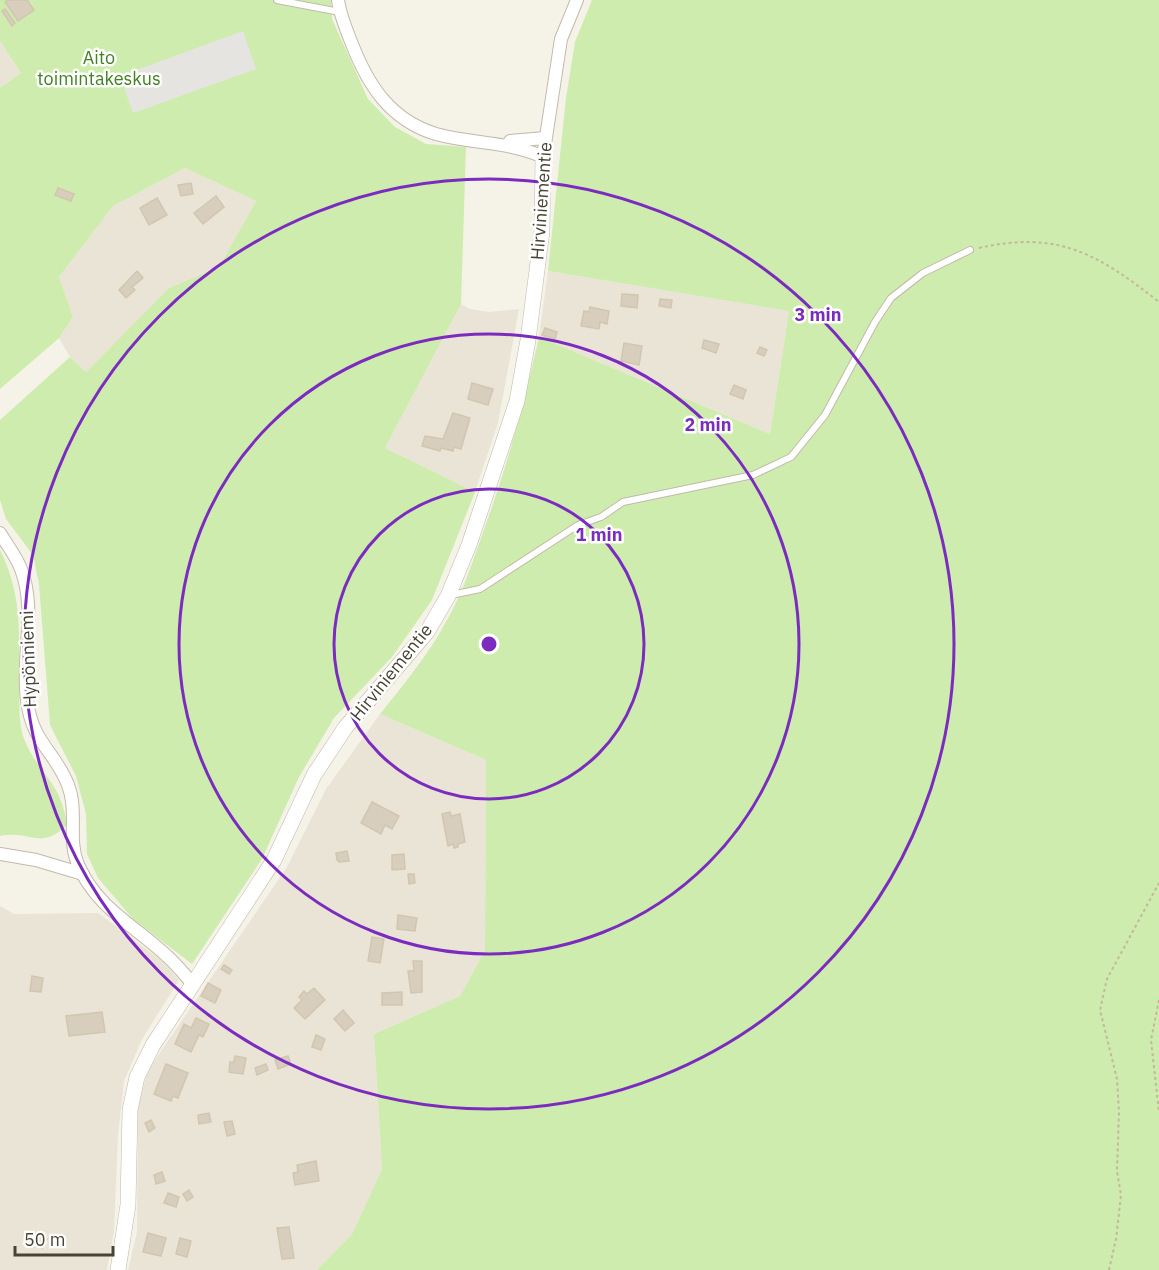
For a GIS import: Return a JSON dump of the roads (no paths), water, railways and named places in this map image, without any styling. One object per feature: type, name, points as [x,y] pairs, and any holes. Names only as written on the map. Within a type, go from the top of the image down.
[{"type":"street","name":"Hirviniementie","points":[[118,1270],[128,1204],[130,1110],[137,1077],[153,1045],[192,983],[274,860],[314,775],[339,737],[428,632],[448,596],[469,545],[517,401],[528,340],[542,231],[545,138],[561,39],[577,0]]},
{"type":"street","points":[[339,6],[362,69],[379,98],[405,120],[435,134],[495,142],[522,148],[543,157]]},
{"type":"street","points":[[495,142],[545,138]]},
{"type":"street","name":"Hypönniemi","points":[[0,533],[21,569],[26,596],[26,698],[30,722],[39,741],[68,785],[74,808],[76,860],[82,874],[106,905],[167,956],[192,983]]},
{"type":"street","points":[[0,854],[36,860],[82,874]]},
{"type":"lane","points":[[277,0],[339,6]]},
{"type":"lane","points":[[448,596],[480,589],[578,525],[601,517],[623,502],[753,475],[791,457],[825,415],[875,322],[891,298],[923,273],[970,250]]},
{"type":"park label","name":"Aito toimintakeskus","points":[[99,67]]}]
